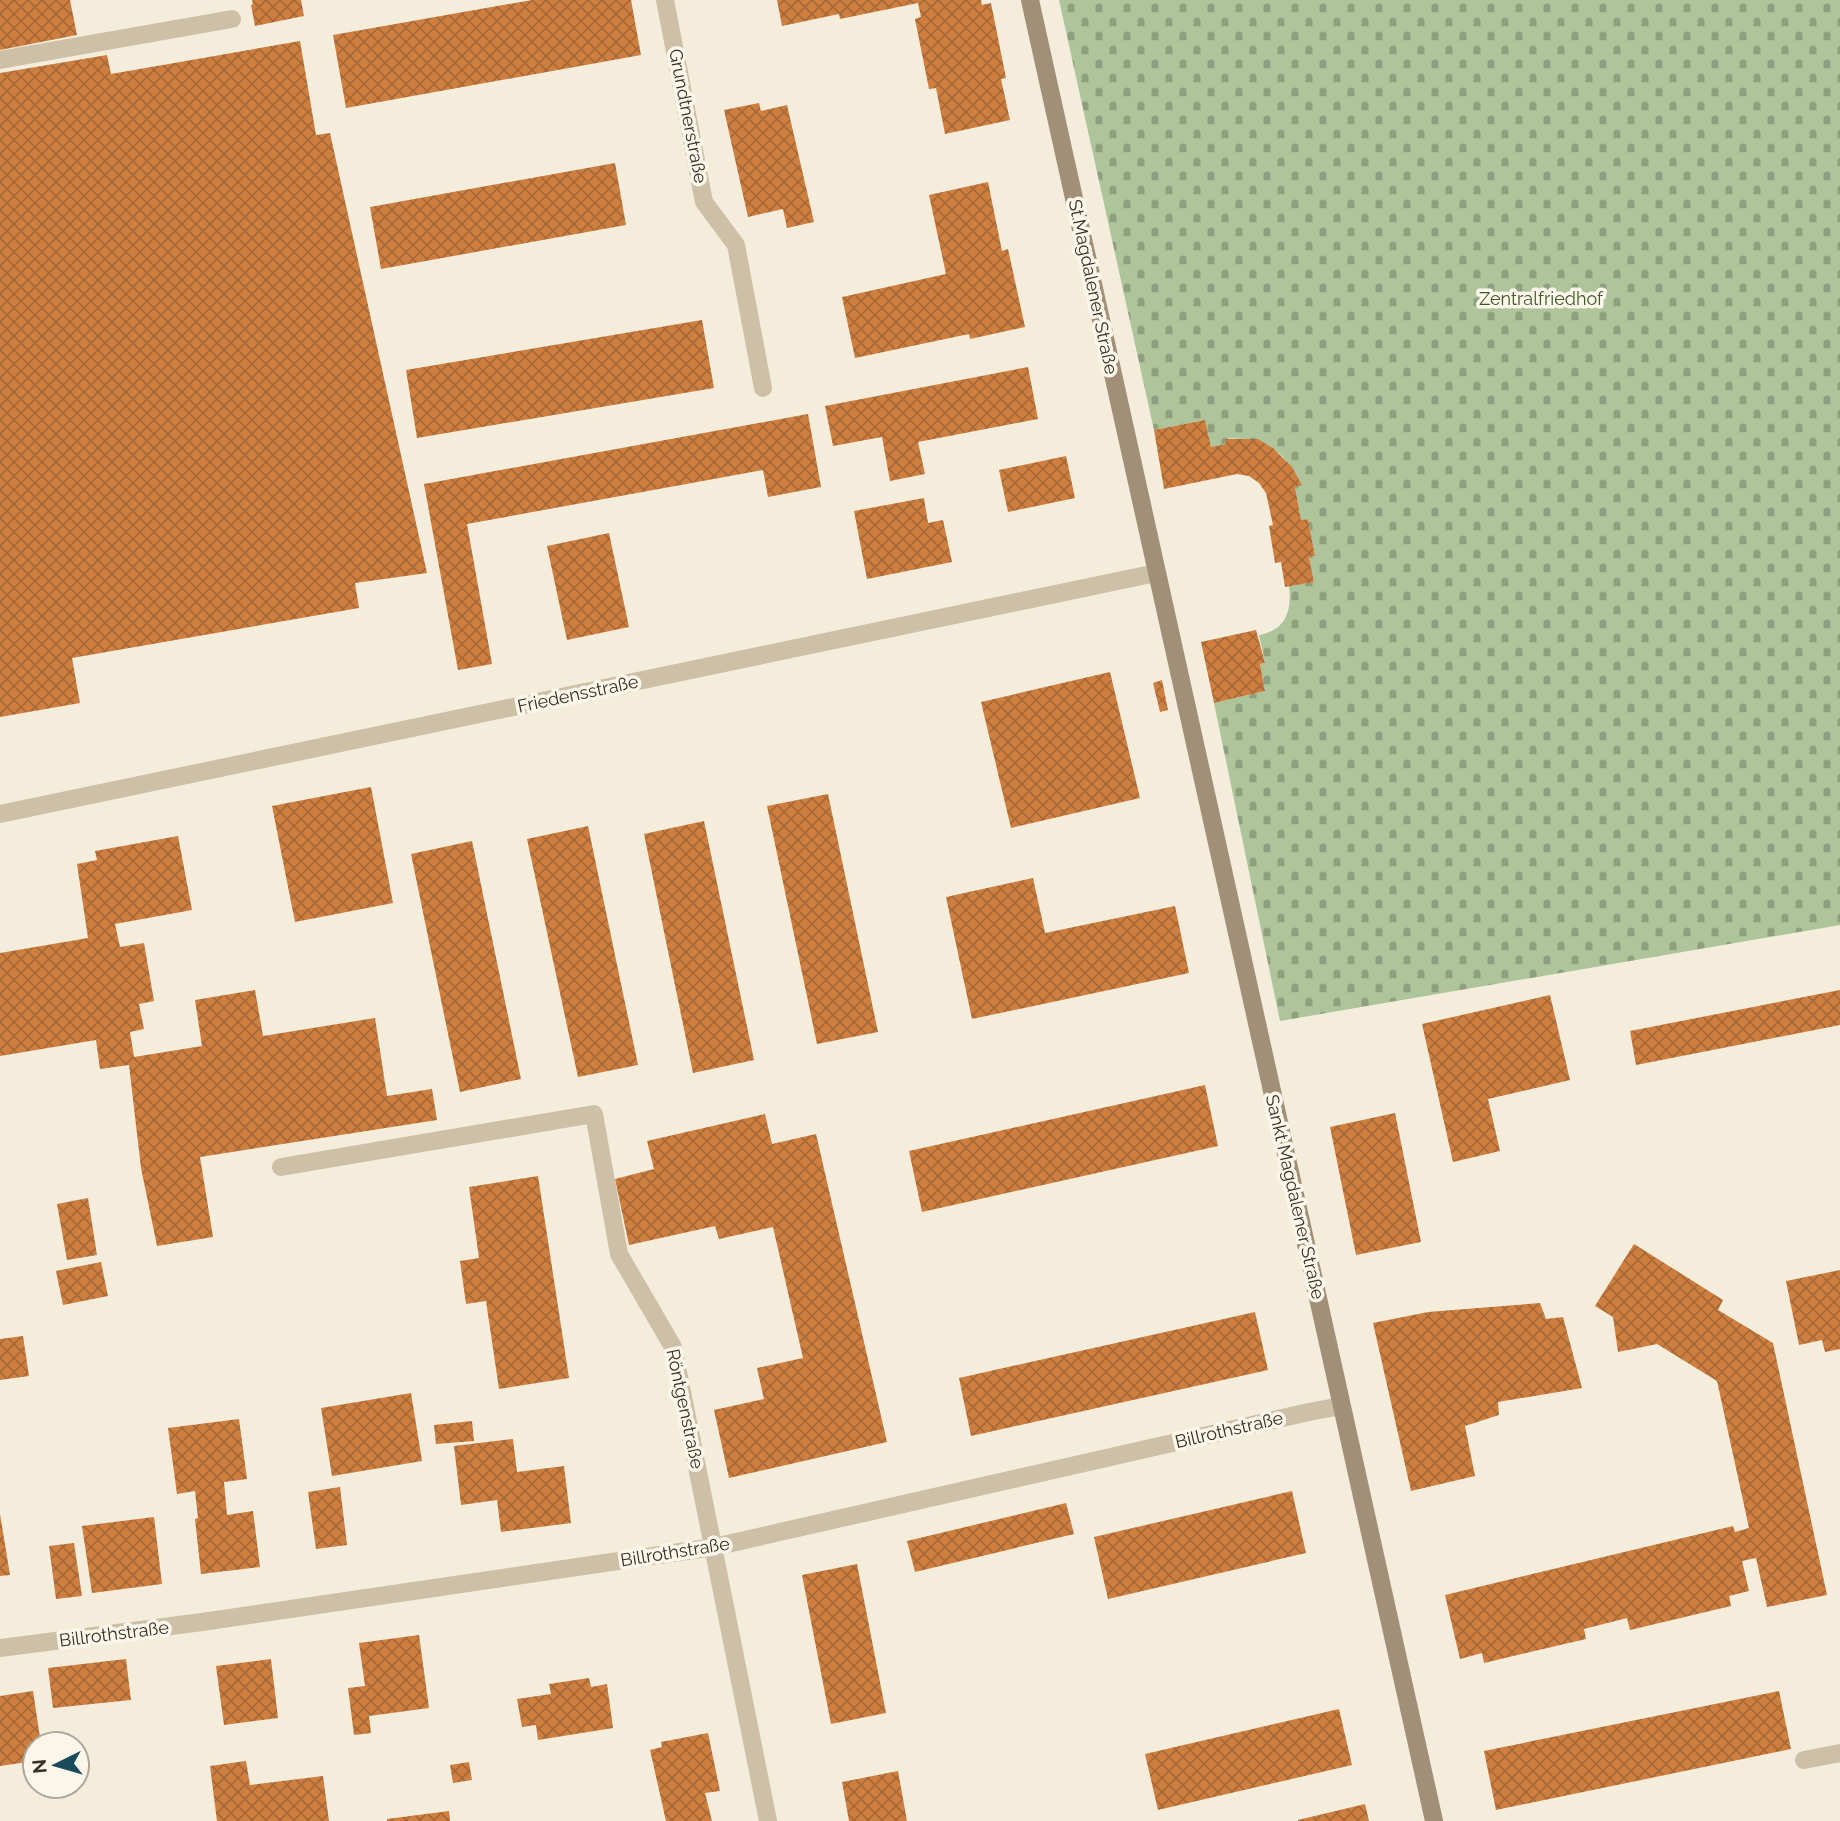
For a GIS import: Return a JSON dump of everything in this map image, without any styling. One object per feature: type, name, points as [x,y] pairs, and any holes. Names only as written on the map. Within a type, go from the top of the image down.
[{"type":"street","name":"Grundtnerstraße","points":[[665,0],[704,202],[736,246],[763,388]]},
{"type":"street","name":"St.Magdalener Straße","points":[[1030,0],[1156,573]]},
{"type":"street","points":[[0,60],[232,19]]},
{"type":"street","name":"Friedensstraße","points":[[0,814],[1156,573]]},
{"type":"street","name":"Sankt Magdalener Straße","points":[[1156,573],[1434,1821]]},
{"type":"street","name":"Röntgenstraße","points":[[281,1167],[594,1114],[619,1254],[673,1347],[768,1821]]},
{"type":"street","name":"Billrothstraße","points":[[0,1648],[214,1621],[714,1547],[1341,1406]]},
{"type":"street","points":[[1804,1760],[1840,1753]]},
{"type":"green space","name":"Zentralfriedhof","points":[[1059,0],[1840,0],[1840,925],[1280,1021],[1214,703],[1265,691],[1260,664],[1265,663],[1259,635],[1276,629],[1285,618],[1289,604],[1289,586],[1314,582],[1309,557],[1315,556],[1308,519],[1301,520],[1295,487],[1301,484],[1280,454],[1262,443],[1225,439],[1226,444],[1211,447],[1205,420],[1154,430]]},
{"type":"building","points":[[0,0],[70,0],[77,35],[0,50]]},
{"type":"building","points":[[252,0],[301,0],[304,16],[255,26]]},
{"type":"building","points":[[532,0],[631,0],[641,55],[346,108],[333,35]]},
{"type":"building","points":[[777,0],[981,0],[982,5],[991,3],[1006,78],[1001,79],[1010,120],[945,134],[936,88],[929,89],[915,19],[921,17],[918,3],[840,19],[839,14],[782,26]]},
{"type":"building","points":[[300,41],[316,135],[330,133],[427,573],[355,583],[359,608],[72,658],[80,703],[0,717],[0,73],[107,55],[111,74]]},
{"type":"building","points":[[759,103],[761,111],[787,105],[814,222],[787,228],[783,209],[748,217],[724,110]]},
{"type":"building","points":[[615,163],[626,225],[381,269],[370,207]]},
{"type":"building","points":[[988,182],[1002,251],[1008,249],[1025,327],[970,339],[969,334],[855,358],[842,297],[946,274],[929,195]]},
{"type":"building","points":[[702,320],[714,388],[417,438],[406,370]]},
{"type":"building","points":[[1028,367],[1038,419],[918,442],[925,474],[890,481],[882,437],[833,446],[825,406]]},
{"type":"building","points":[[808,414],[821,487],[768,497],[763,470],[467,524],[492,664],[458,670],[424,484]]},
{"type":"building","points":[[1205,420],[1211,447],[1226,444],[1225,439],[1258,439],[1273,448],[1292,467],[1302,485],[1295,487],[1301,520],[1308,519],[1315,556],[1309,557],[1314,582],[1285,587],[1281,562],[1275,563],[1269,526],[1273,525],[1266,493],[1259,483],[1249,476],[1237,474],[1164,489],[1154,430]]},
{"type":"building","points":[[1066,456],[1075,498],[1008,512],[999,470]]},
{"type":"building","points":[[924,498],[928,523],[943,520],[952,562],[867,579],[854,511]]},
{"type":"building","points":[[609,533],[629,627],[567,640],[547,546]]},
{"type":"building","points":[[1256,630],[1265,663],[1260,664],[1265,691],[1214,703],[1201,642]]},
{"type":"building","points":[[1110,672],[1140,798],[1011,828],[981,702]]},
{"type":"building","points":[[1162,680],[1168,710],[1160,712],[1153,683]]},
{"type":"building","points":[[371,787],[393,903],[295,922],[272,806]]},
{"type":"building","points":[[828,794],[878,1032],[817,1044],[767,806]]},
{"type":"building","points":[[704,821],[754,1060],[693,1073],[644,834]]},
{"type":"building","points":[[588,826],[638,1065],[578,1077],[527,839]]},
{"type":"building","points":[[178,836],[192,910],[115,924],[120,947],[144,943],[154,1001],[139,1004],[144,1029],[130,1032],[134,1057],[202,1046],[195,1000],[255,990],[263,1036],[375,1018],[387,1096],[432,1089],[437,1120],[200,1157],[213,1237],[157,1246],[141,1168],[129,1065],[100,1069],[96,1040],[0,1056],[0,953],[88,938],[77,864],[97,860],[95,851]]},
{"type":"building","points":[[472,841],[521,1079],[460,1092],[411,854]]},
{"type":"building","points":[[1033,878],[1045,933],[1175,906],[1189,973],[972,1019],[946,897]]},
{"type":"building","points":[[1840,990],[1840,1025],[1636,1065],[1630,1031]]},
{"type":"building","points":[[1550,995],[1570,1080],[1488,1099],[1500,1151],[1453,1162],[1422,1024]]},
{"type":"building","points":[[1205,1085],[1218,1146],[922,1212],[909,1151]]},
{"type":"building","points":[[1395,1113],[1421,1242],[1356,1255],[1330,1127]]},
{"type":"building","points":[[765,1114],[772,1144],[816,1134],[887,1442],[729,1478],[714,1410],[764,1399],[757,1368],[803,1358],[773,1227],[719,1239],[715,1226],[629,1245],[615,1179],[654,1169],[647,1141]]},
{"type":"building","points":[[538,1176],[569,1378],[499,1389],[486,1301],[466,1304],[460,1261],[479,1258],[469,1187]]},
{"type":"building","points":[[88,1198],[97,1255],[67,1260],[57,1204]]},
{"type":"building","points":[[1634,1244],[1723,1300],[1718,1310],[1773,1343],[1827,1595],[1767,1607],[1756,1558],[1742,1561],[1749,1591],[1729,1596],[1731,1606],[1630,1630],[1627,1618],[1584,1629],[1586,1639],[1484,1663],[1482,1653],[1460,1659],[1445,1595],[1733,1526],[1735,1532],[1749,1528],[1717,1381],[1657,1344],[1618,1352],[1613,1317],[1595,1306]]},
{"type":"building","points":[[101,1262],[108,1296],[63,1305],[56,1271]]},
{"type":"building","points":[[1840,1270],[1840,1349],[1825,1352],[1822,1340],[1799,1345],[1786,1281]]},
{"type":"building","points":[[1540,1303],[1546,1319],[1563,1317],[1582,1388],[1498,1402],[1499,1415],[1465,1426],[1475,1476],[1411,1491],[1373,1323],[1428,1312]]},
{"type":"building","points":[[1255,1312],[1268,1370],[971,1436],[959,1378]]},
{"type":"building","points":[[23,1336],[29,1376],[0,1380],[0,1339]]},
{"type":"building","points":[[411,1393],[422,1461],[332,1476],[321,1408]]},
{"type":"building","points":[[239,1419],[247,1479],[224,1482],[227,1515],[253,1511],[260,1567],[201,1574],[195,1491],[177,1494],[168,1428]]},
{"type":"building","points":[[472,1421],[474,1441],[436,1444],[434,1425]]},
{"type":"building","points":[[513,1439],[517,1472],[564,1466],[571,1523],[501,1532],[497,1500],[461,1505],[454,1446]]},
{"type":"building","points":[[340,1487],[347,1545],[316,1549],[308,1492]]},
{"type":"building","points":[[1292,1491],[1306,1553],[1108,1599],[1094,1537]]},
{"type":"building","points":[[1066,1503],[1074,1534],[915,1572],[907,1541]]},
{"type":"building","points":[[0,1514],[10,1575],[0,1576]]},
{"type":"building","points":[[154,1517],[162,1584],[92,1593],[82,1526]]},
{"type":"building","points":[[74,1543],[82,1596],[56,1599],[49,1546]]},
{"type":"building","points":[[857,1564],[886,1713],[831,1724],[802,1575]]},
{"type":"building","points":[[419,1635],[429,1708],[369,1716],[371,1733],[354,1735],[348,1688],[365,1686],[359,1643]]},
{"type":"building","points":[[126,1659],[131,1700],[53,1708],[48,1668]]},
{"type":"building","points":[[271,1659],[278,1718],[224,1725],[216,1666]]},
{"type":"building","points":[[589,1678],[591,1687],[607,1684],[613,1728],[538,1740],[536,1725],[522,1727],[517,1699],[551,1694],[549,1684]]},
{"type":"building","points":[[33,1691],[39,1730],[21,1730],[21,1763],[0,1766],[0,1696]]},
{"type":"building","points":[[1779,1691],[1791,1749],[1496,1810],[1484,1751]]},
{"type":"building","points":[[1339,1709],[1352,1765],[1158,1810],[1145,1754]]},
{"type":"building","points":[[708,1733],[720,1791],[705,1793],[712,1821],[666,1821],[650,1750],[662,1747],[661,1742]]},
{"type":"building","points":[[246,1761],[250,1785],[323,1776],[329,1821],[217,1821],[210,1766]]},
{"type":"building","points":[[469,1762],[472,1780],[453,1783],[450,1765]]},
{"type":"building","points":[[898,1771],[907,1821],[849,1821],[842,1782]]},
{"type":"building","points":[[1365,1804],[1369,1821],[1298,1821],[1298,1820]]},
{"type":"building","points":[[449,1811],[450,1821],[387,1821],[387,1819]]}]
